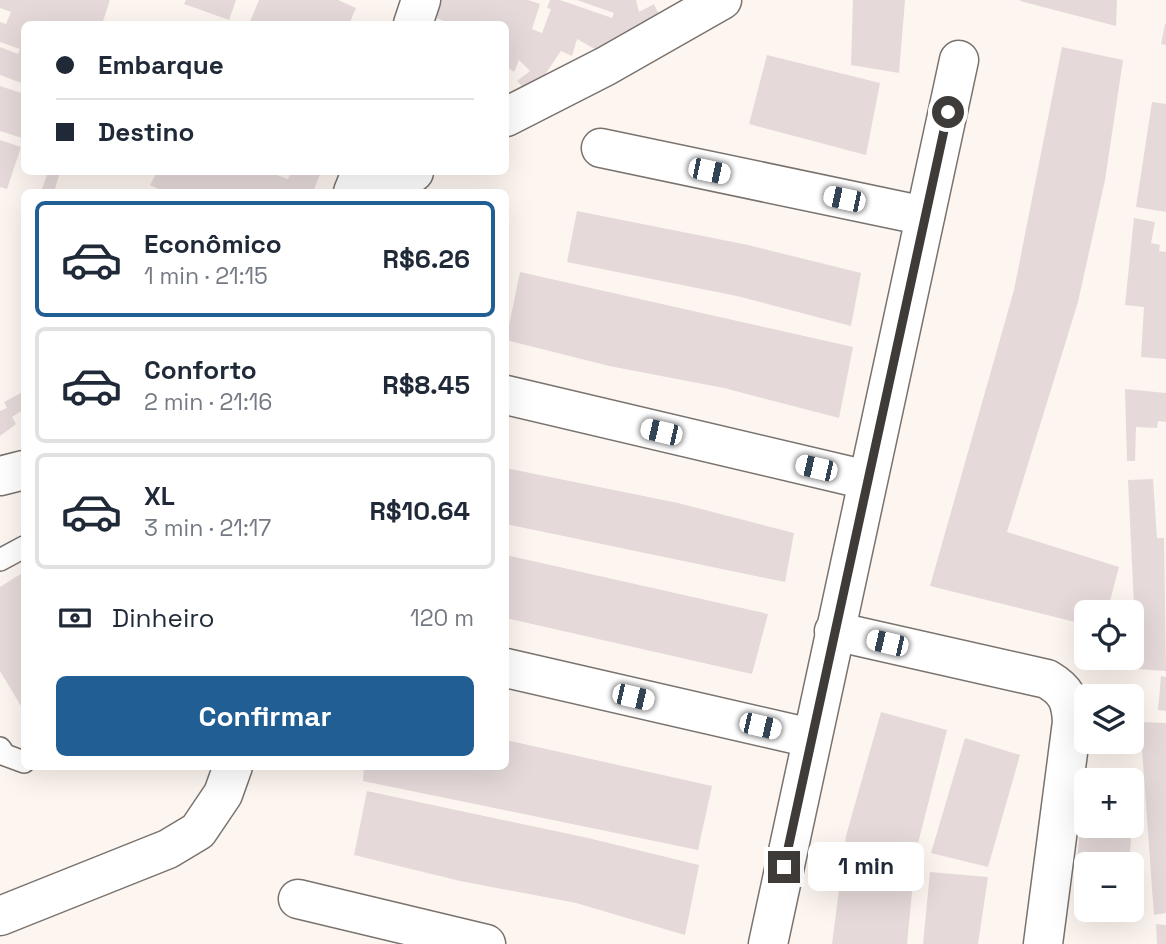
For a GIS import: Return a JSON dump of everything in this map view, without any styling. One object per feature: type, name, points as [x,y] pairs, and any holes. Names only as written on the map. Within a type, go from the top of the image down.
[{"type":"street","points":[[414,21],[421,0]]},
{"type":"street","points":[[509,115],[606,66],[722,0]]},
{"type":"street","points":[[768,944],[959,60]]},
{"type":"street","points":[[601,148],[925,216]]},
{"type":"street","points":[[391,189],[410,175]]},
{"type":"street","points":[[509,396],[867,480]]},
{"type":"street","points":[[0,476],[21,471]]},
{"type":"street","points":[[834,631],[1047,679],[1063,688],[1071,702],[1072,722],[1043,944]]},
{"type":"street","points":[[509,669],[811,738]]},
{"type":"street","points":[[0,916],[168,849],[198,831],[223,794],[232,770]]},
{"type":"street","points":[[298,899],[486,944]]},
{"type":"lane","points":[[0,560],[21,549]]},
{"type":"lane","points":[[0,748],[5,755],[21,761]]},
{"type":"building","points":[[0,0],[110,0],[103,21],[21,21],[21,83],[0,75],[0,47],[18,54],[20,49],[0,42],[0,22],[6,24],[11,12],[0,8]]},
{"type":"building","points":[[186,0],[236,0],[229,20],[184,4]]},
{"type":"building","points":[[259,0],[338,0],[356,8],[350,21],[250,21]]},
{"type":"building","points":[[439,0],[528,0],[540,4],[532,29],[542,33],[551,9],[547,8],[550,0],[560,0],[612,18],[614,13],[577,0],[636,0],[639,12],[654,4],[661,19],[600,52],[577,39],[572,56],[561,51],[546,73],[551,78],[528,92],[517,81],[530,71],[519,60],[514,72],[509,68],[509,21],[444,21],[432,17]]},
{"type":"building","points":[[853,0],[905,0],[899,73],[851,65]]},
{"type":"building","points":[[1117,0],[1116,26],[1020,1]]},
{"type":"building","points":[[1166,24],[1166,45],[1161,44]]},
{"type":"building","points":[[1062,47],[1123,60],[1105,180],[1078,302],[1007,532],[1119,567],[1110,600],[1074,600],[1074,622],[930,586],[1014,290]]},
{"type":"building","points":[[767,55],[880,83],[866,155],[749,124]]},
{"type":"building","points":[[0,86],[21,93],[21,138],[0,131]]},
{"type":"building","points":[[1152,102],[1166,104],[1166,212],[1136,207]]},
{"type":"building","points":[[0,140],[21,147],[7,189],[0,187]]},
{"type":"building","points":[[47,175],[59,175],[55,189],[42,189]]},
{"type":"building","points":[[155,175],[277,175],[288,179],[290,175],[320,175],[314,189],[159,189],[150,185]]},
{"type":"building","points":[[577,211],[748,245],[861,273],[851,326],[737,296],[567,262]]},
{"type":"building","points":[[1134,218],[1155,222],[1151,243],[1160,245],[1159,251],[1166,252],[1166,359],[1141,357],[1144,307],[1125,305]]},
{"type":"building","points":[[520,272],[853,347],[839,418],[724,388],[609,366],[509,341],[509,325]]},
{"type":"building","points":[[1125,389],[1166,393],[1166,422],[1158,421],[1157,428],[1136,427],[1135,461],[1127,461]]},
{"type":"building","points":[[21,393],[21,411],[12,417],[16,424],[0,436],[0,411],[7,408],[4,402]]},
{"type":"building","points":[[509,469],[678,503],[794,533],[785,582],[509,525]]},
{"type":"building","points":[[1153,479],[1157,538],[1164,538],[1166,671],[1144,669],[1144,600],[1134,600],[1128,480]]},
{"type":"building","points":[[509,556],[768,614],[752,674],[509,619]]},
{"type":"building","points":[[21,574],[21,706],[0,671],[0,587]]},
{"type":"building","points":[[1161,676],[1166,677],[1166,711],[1158,710]]},
{"type":"building","points":[[881,712],[947,730],[916,851],[907,944],[832,944],[846,836]]},
{"type":"building","points":[[1144,722],[1166,723],[1166,913],[1154,915],[1144,768]]},
{"type":"building","points":[[965,738],[1020,755],[988,867],[931,853]]},
{"type":"building","points":[[509,741],[712,786],[698,850],[363,781],[364,770],[509,770]]},
{"type":"building","points":[[367,791],[588,838],[699,865],[685,935],[576,903],[460,881],[354,855]]},
{"type":"building","points":[[1079,838],[1131,838],[1130,852],[1078,852]]},
{"type":"building","points":[[930,872],[988,877],[978,944],[923,944]]},
{"type":"building","points":[[1156,924],[1166,925],[1166,944],[1157,944]]},
{"type":"route","points":[[784,867],[948,112]]}]
